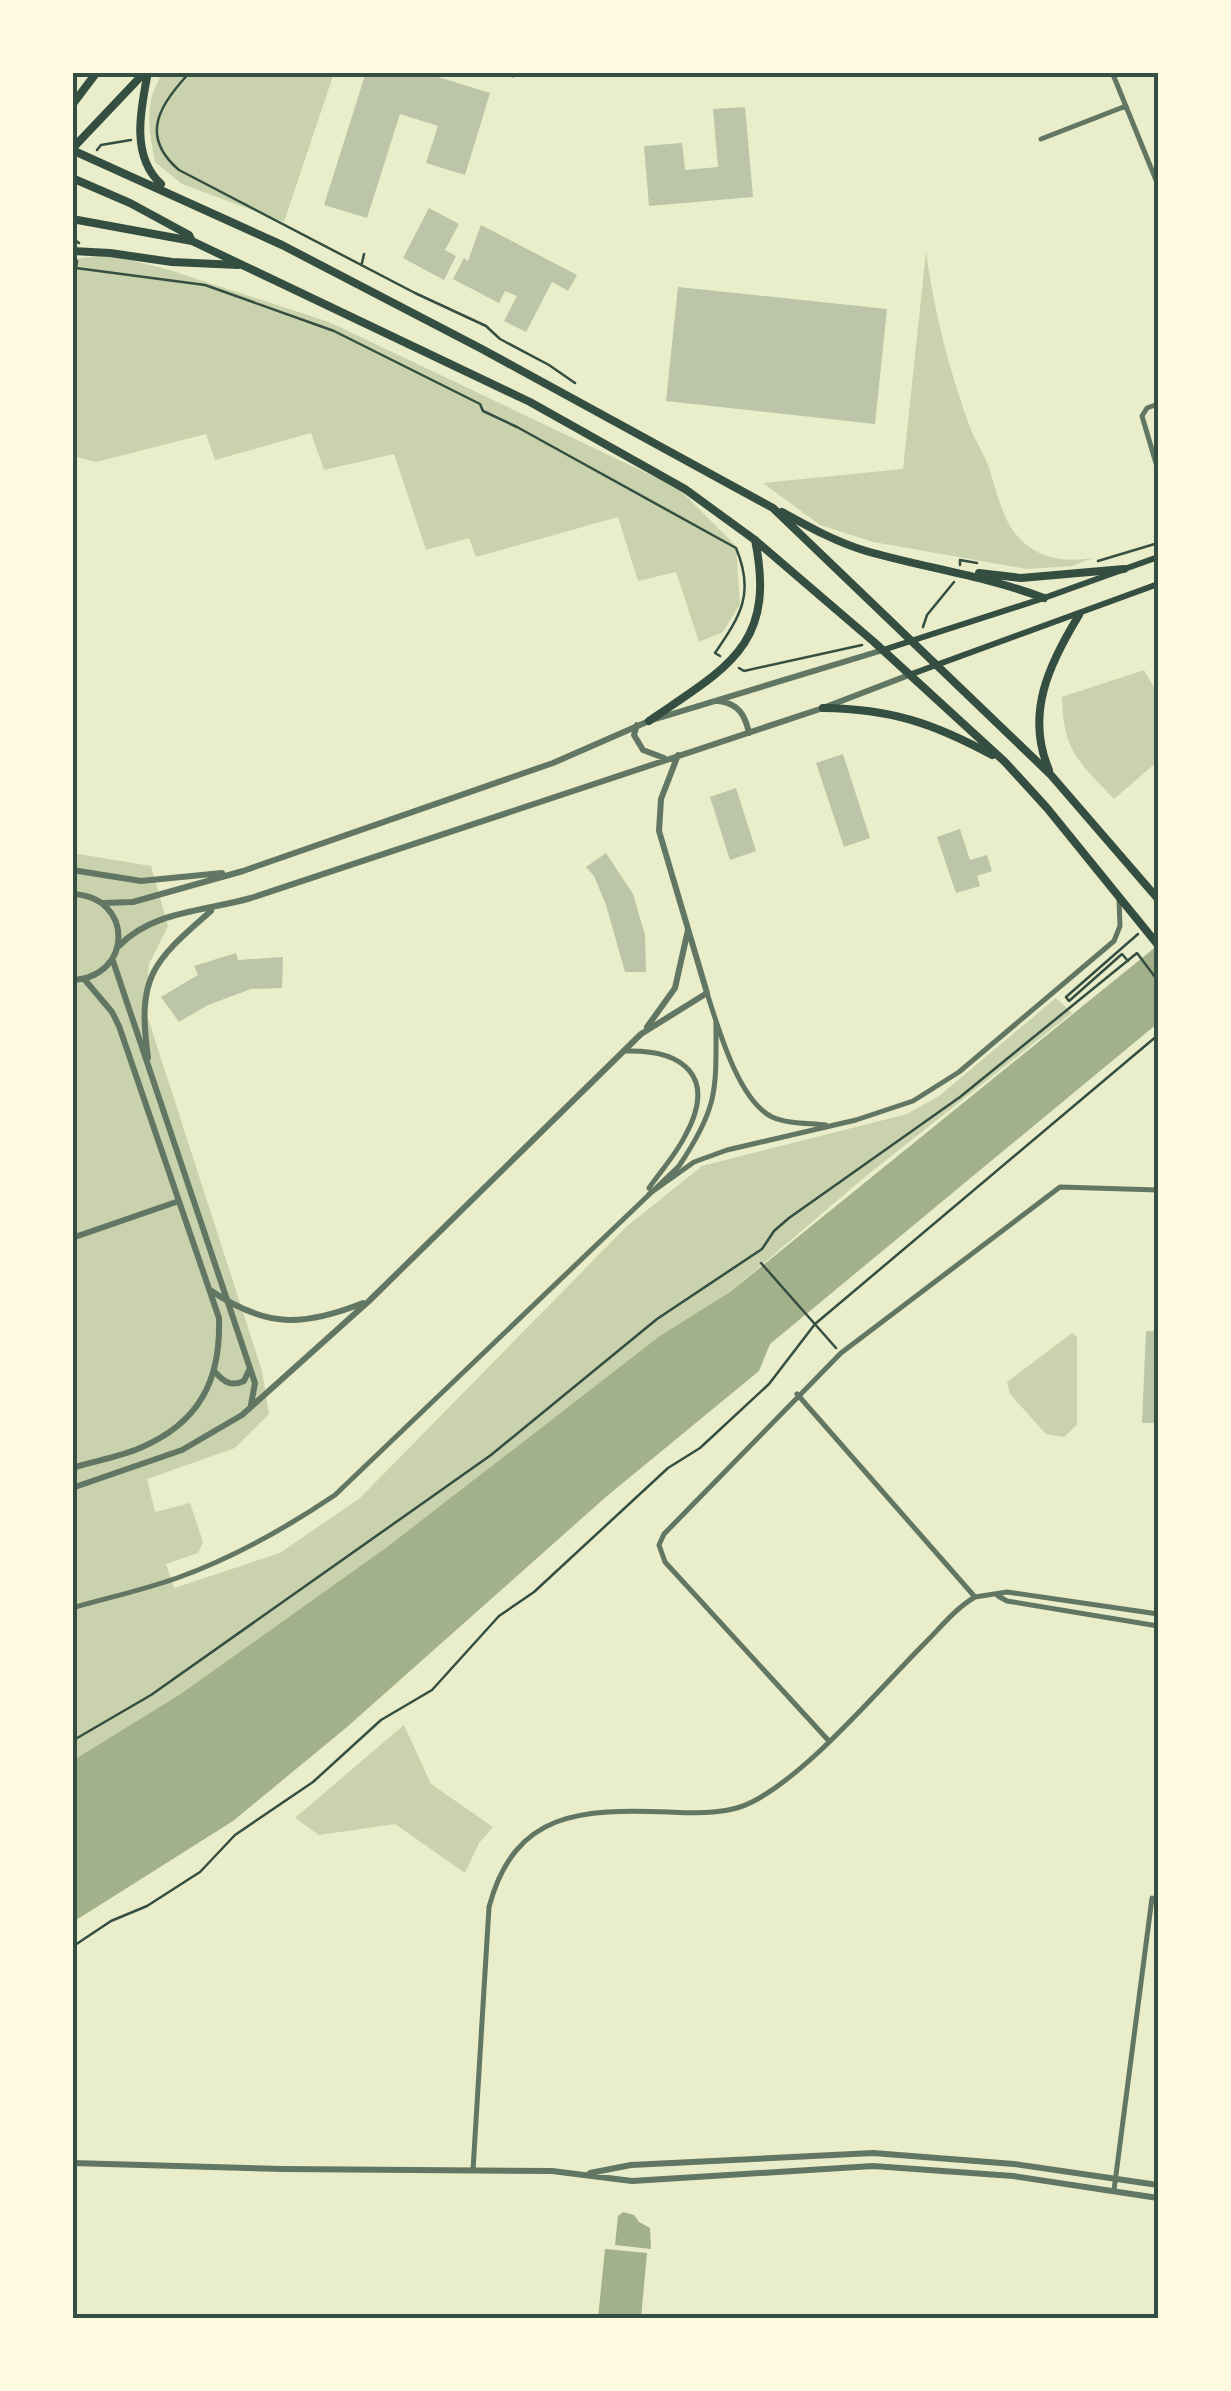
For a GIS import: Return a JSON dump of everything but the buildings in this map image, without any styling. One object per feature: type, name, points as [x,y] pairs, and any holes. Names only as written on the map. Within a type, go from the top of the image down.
[{"type":"main road","points":[[74,98],[98,72]]},
{"type":"main road","points":[[147,72],[140,138],[153,177],[168,191]]},
{"type":"main road","points":[[147,72],[72,149],[168,191],[464,339],[830,538],[1044,598]]},
{"type":"main road","points":[[72,178],[130,203],[190,235],[192,241]]},
{"type":"main road","points":[[72,219],[192,241],[530,402],[685,490],[756,540],[1005,762],[1156,942]]},
{"type":"main road","points":[[72,252],[238,265]]},
{"type":"main road","points":[[774,508],[1050,774],[1158,900]]},
{"type":"main road","points":[[649,721],[731,663],[747,640],[762,597],[756,540]]},
{"type":"main road","points":[[883,650],[1158,557]]},
{"type":"main road","points":[[958,576],[1022,578],[1124,569]]},
{"type":"main road","points":[[909,674],[1158,584]]},
{"type":"main road","points":[[1050,774],[1040,751],[1042,688],[1079,615]]},
{"type":"main road","points":[[823,708],[868,712],[937,726],[1005,762]]},
{"type":"street","points":[[1112,72],[1158,185]]},
{"type":"street","points":[[1042,139],[1126,106]]},
{"type":"street","points":[[1158,404],[1144,412],[1158,470]]},
{"type":"street","points":[[103,903],[133,902],[243,870],[553,763],[649,721],[883,650]]},
{"type":"street","points":[[119,946],[143,926],[214,909],[749,733],[909,674]]},
{"type":"street","points":[[713,700],[731,703],[742,712],[749,733]]},
{"type":"street","points":[[637,726],[634,735],[643,750],[666,759]]},
{"type":"street","points":[[678,755],[661,799],[659,832],[716,1021],[743,1086],[759,1109],[787,1122],[834,1126]]},
{"type":"street","points":[[72,870],[163,881],[243,870]]},
{"type":"street","points":[[72,894],[83,894],[103,903],[114,915],[119,930],[119,946],[112,961],[100,973],[72,980]]},
{"type":"street","points":[[642,1198],[694,1162],[913,1101],[959,1072],[1114,941],[1120,926],[1119,897]]},
{"type":"street","points":[[150,1074],[142,1016],[150,974],[168,950],[214,909]]},
{"type":"street","points":[[72,1488],[182,1450],[210,1436],[251,1407],[369,1301],[641,1034],[674,988],[689,924]]},
{"type":"street","points":[[112,961],[250,1367],[255,1393],[251,1407]]},
{"type":"street","points":[[72,1468],[140,1448],[185,1421],[215,1372],[220,1348],[219,1318],[119,1026],[84,980]]},
{"type":"street","points":[[641,1034],[707,993]]},
{"type":"street","points":[[72,1608],[176,1578],[220,1560],[288,1527],[335,1494],[679,1166],[708,1118],[716,1080],[716,1021]]},
{"type":"street","points":[[623,1052],[650,1050],[667,1054],[683,1064],[697,1088],[697,1103],[685,1138],[642,1198]]},
{"type":"street","points":[[828,1740],[664,1562],[659,1546],[664,1534],[840,1354],[1060,1187],[1158,1190]]},
{"type":"street","points":[[72,1238],[179,1201]]},
{"type":"street","points":[[210,1290],[228,1302],[278,1320],[300,1322],[324,1318],[369,1301]]},
{"type":"street","points":[[215,1372],[222,1380],[237,1384],[244,1381],[250,1367]]},
{"type":"street","points":[[797,1394],[976,1596]]},
{"type":"street","points":[[473,2170],[489,1908],[506,1860],[524,1840],[578,1815],[696,1813],[748,1804],[796,1772],[976,1596],[1008,1592],[1158,1614]]},
{"type":"street","points":[[995,1594],[1007,1601],[1158,1626]]},
{"type":"street","points":[[1114,2190],[1152,1898]]},
{"type":"street","points":[[589,2174],[631,2165],[874,2153],[984,2160],[1158,2185]]},
{"type":"street","points":[[72,2162],[473,2170],[589,2174],[632,2181],[873,2166],[1013,2176],[1158,2198]]},
{"type":"path","points":[[190,72],[160,109],[157,135],[170,162],[486,326],[500,339],[574,383]]},
{"type":"path","points":[[101,144],[140,138]]},
{"type":"path","points":[[362,264],[364,254]]},
{"type":"path","points":[[76,268],[205,285],[334,331],[480,404],[483,412],[517,426],[736,548],[746,572],[742,609],[715,652]]},
{"type":"path","points":[[1111,556],[1158,542]]},
{"type":"path","points":[[902,634],[925,626],[927,615],[958,576]]},
{"type":"path","points":[[744,671],[874,642]]},
{"type":"path","points":[[1122,946],[1066,997],[1069,1001],[1122,954],[1128,960]]},
{"type":"path","points":[[72,1742],[151,1694],[491,1455],[657,1320],[762,1250],[774,1231],[789,1218],[960,1097],[1128,960],[1138,953],[1158,980]]},
{"type":"path","points":[[72,1947],[112,1921],[148,1906],[200,1872],[235,1835],[313,1782],[382,1720],[432,1690],[499,1616],[534,1592],[668,1468],[700,1448],[769,1384],[815,1324],[1158,1036]]},
{"type":"path","points":[[761,1263],[840,1354]]},
{"type":"shaded area","points":[[163,73],[334,73],[284,222],[182,184],[155,162],[150,106]]},
{"type":"shaded area","points":[[926,252],[956,387],[1009,524],[1022,541],[1046,556],[1093,558],[1072,566],[1027,569],[873,542],[820,525],[763,483],[903,469]]},
{"type":"shaded area","points":[[109,255],[166,269],[329,322],[678,488],[736,546],[740,604],[723,632],[699,642],[676,572],[638,581],[618,517],[476,557],[469,538],[426,550],[394,454],[324,470],[311,433],[215,460],[206,434],[96,462],[73,456],[73,259]]},
{"type":"shaded area","points":[[1144,670],[1158,694],[1158,761],[1114,799],[1075,754],[1066,731],[1062,697]]},
{"type":"shaded area","points":[[72,853],[151,866],[168,926],[149,964],[145,1009],[262,1371],[269,1414],[235,1448],[147,1479],[155,1512],[190,1503],[203,1542],[198,1553],[166,1564],[174,1588],[280,1553],[360,1498],[626,1227],[702,1166],[907,1114],[939,1096],[1056,998],[1072,1013],[866,1176],[730,1292],[661,1335],[387,1547],[179,1695],[73,1761]]},
{"type":"shaded area","points":[[1158,945],[1158,1023],[770,1344],[759,1371],[607,1496],[347,1727],[233,1821],[73,1922],[72,1761],[179,1695],[387,1547],[661,1335],[730,1292]]},
{"type":"shaded area","points":[[1072,1333],[1077,1337],[1077,1425],[1064,1437],[1046,1434],[1010,1394],[1007,1382]]},
{"type":"shaded area","points":[[404,1725],[431,1784],[493,1827],[479,1843],[465,1873],[395,1824],[319,1835],[295,1818]]},
{"type":"shaded area","points":[[623,2212],[634,2215],[650,2228],[651,2249],[615,2245],[618,2216]]},
{"type":"shaded area","points":[[605,2249],[647,2253],[641,2318],[598,2318]]}]
